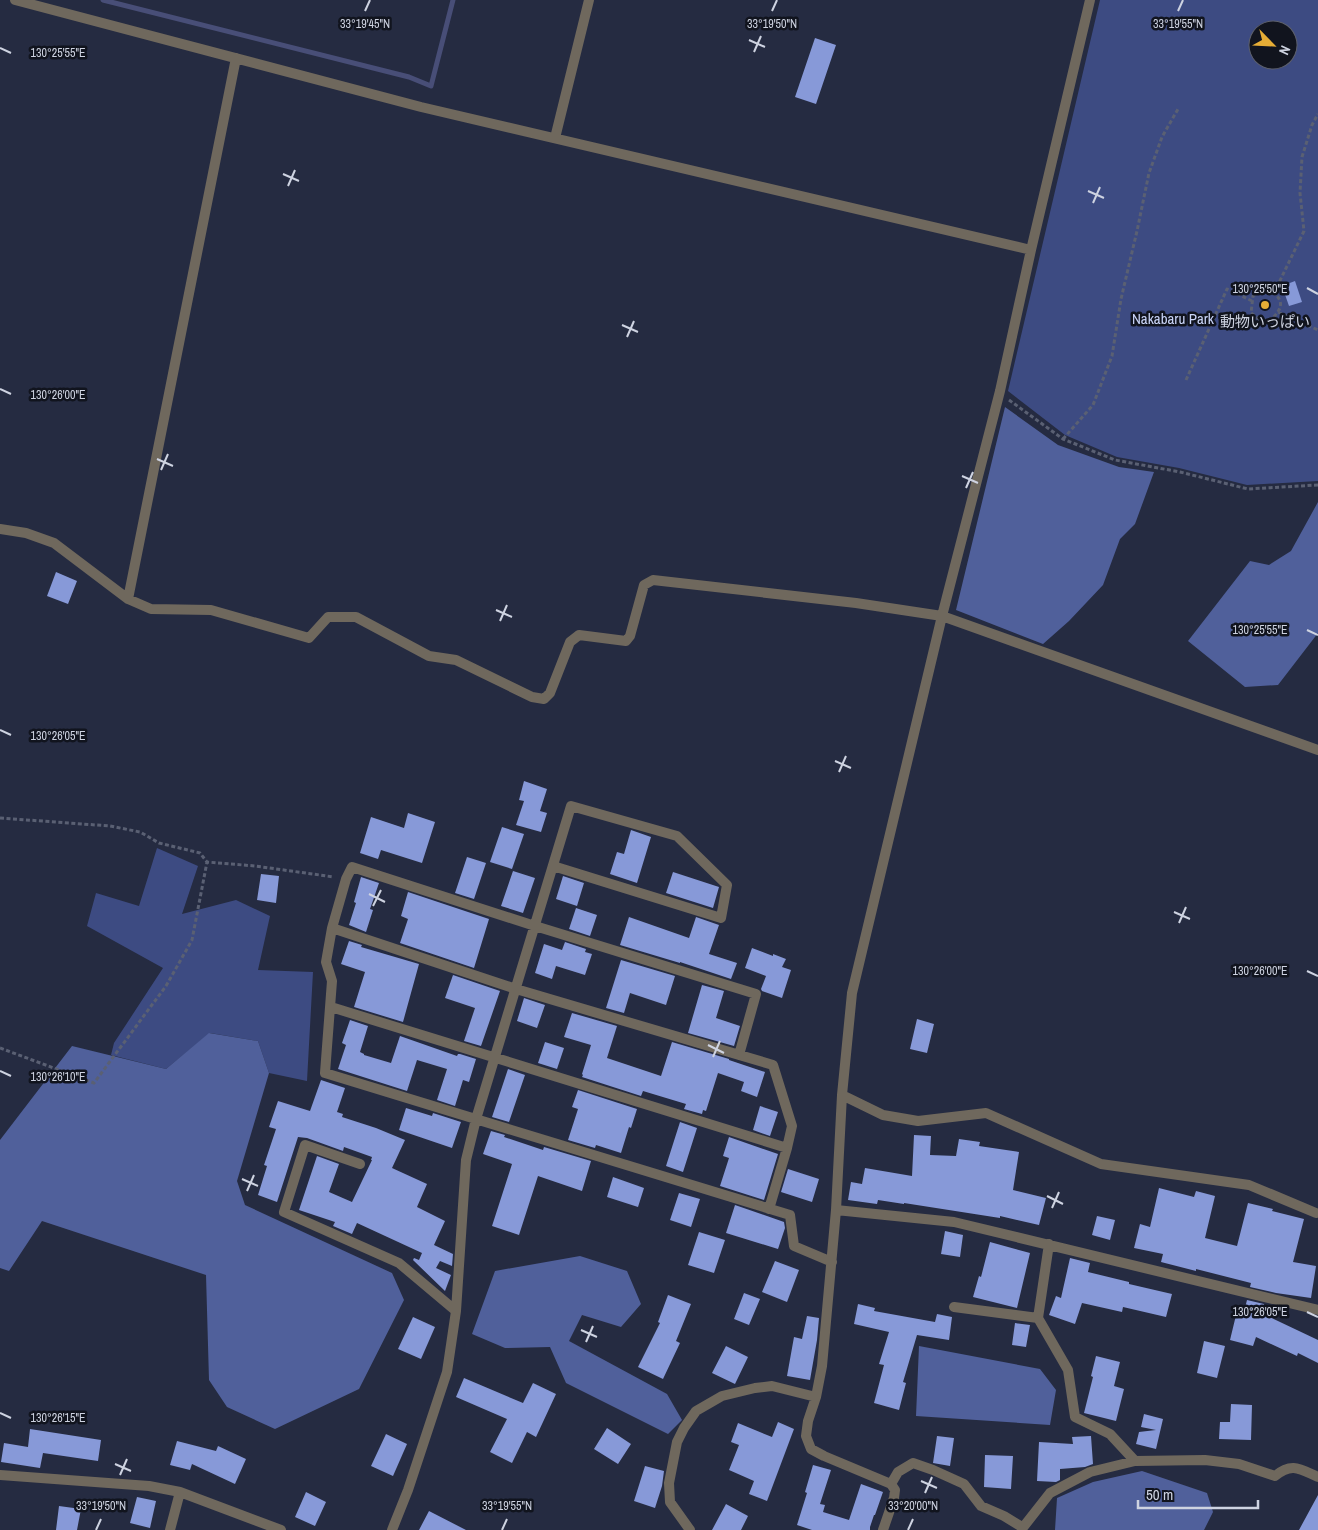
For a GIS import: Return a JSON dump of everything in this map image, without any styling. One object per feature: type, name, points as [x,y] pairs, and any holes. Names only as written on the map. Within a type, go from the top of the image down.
[{"type":"street","points":[[15,0],[421,107],[1031,250]]},
{"type":"street","points":[[555,138],[589,0]]},
{"type":"street","points":[[883,1530],[894,1498],[895,1490],[891,1484],[811,1449],[806,1436],[808,1420],[816,1397],[822,1366],[836,1210],[842,1095],[852,993],[942,616],[1000,391],[1090,0]]},
{"type":"street","points":[[128,599],[236,58]]},
{"type":"street","points":[[0,529],[26,533],[54,543],[128,599],[152,610],[211,610],[308,638],[328,617],[356,617],[429,656],[456,660],[532,697],[544,699],[550,693],[570,642],[579,635],[626,641],[630,636],[644,586],[653,580],[856,602],[942,616],[1318,750]]},
{"type":"street","points":[[392,1530],[408,1490],[447,1372],[456,1311],[466,1160],[476,1119],[571,806],[677,836],[727,885],[722,918],[553,866]]},
{"type":"street","points":[[739,1055],[756,994],[352,867],[346,879],[332,928],[326,962],[332,981],[325,1073],[790,1215],[794,1246],[832,1262]]},
{"type":"street","points":[[332,928],[516,989],[773,1065],[792,1126],[769,1209]]},
{"type":"street","points":[[331,1006],[787,1148]]},
{"type":"street","points":[[842,1095],[884,1115],[918,1121],[986,1113],[1101,1164],[1249,1185],[1317,1214]]},
{"type":"street","points":[[360,1164],[305,1145],[284,1212],[399,1263],[456,1311]]},
{"type":"street","points":[[836,1210],[954,1222],[1318,1310]]},
{"type":"street","points":[[1049,1244],[1038,1318],[1068,1370],[1075,1417],[1110,1434],[1135,1461]]},
{"type":"street","points":[[954,1307],[1038,1318]]},
{"type":"street","points":[[690,1530],[670,1502],[669,1483],[677,1442],[696,1411],[722,1396],[772,1386],[816,1397]]},
{"type":"street","points":[[891,1484],[898,1472],[913,1463],[920,1465],[964,1484],[981,1506],[1004,1516],[1022,1528],[1050,1493],[1090,1472],[1135,1461],[1205,1460],[1239,1464],[1274,1476],[1283,1469],[1296,1467],[1318,1477]]},
{"type":"street","points":[[0,1475],[149,1486],[180,1492],[281,1530]]},
{"type":"street","points":[[170,1530],[180,1492]]},
{"type":"path","points":[[1063,439],[1093,405],[1112,356],[1121,299],[1149,173],[1162,137],[1178,109]]},
{"type":"path","points":[[1274,293],[1304,231],[1300,193],[1302,156],[1312,125],[1318,114]]},
{"type":"path","points":[[1186,380],[1227,289],[1252,301]]},
{"type":"path","points":[[1266,290],[1274,293],[1280,299],[1281,307],[1276,316],[1268,321],[1260,319],[1251,313],[1252,301],[1253,296],[1266,290]]},
{"type":"path","points":[[1278,312],[1318,330]]},
{"type":"path","points":[[1000,391],[1005,397],[1063,439],[1115,460],[1180,472],[1248,489],[1318,485]]},
{"type":"path","points":[[0,818],[110,826],[140,832],[158,844],[200,853],[207,862],[255,866],[346,879]]},
{"type":"path","points":[[0,1048],[94,1083],[166,986],[192,940],[207,862]]},
{"type":"green space","name":"Nakabaru Park","points":[[1100,0],[1318,0],[1318,481],[1247,485],[1179,468],[1117,457],[1065,435],[1008,391]]},
{"type":"green space","points":[[157,848],[198,866],[182,914],[236,900],[270,916],[258,970],[313,972],[307,1081],[269,1073],[258,1041],[210,1033],[166,1069],[111,1055],[114,1043],[163,968],[87,926],[96,893],[139,906]]},
{"type":"shaded area","points":[[1005,407],[1058,445],[1119,467],[1154,472],[1135,524],[1120,539],[1103,585],[1069,621],[1043,644],[956,610]]},
{"type":"shaded area","points":[[1318,502],[1318,633],[1278,685],[1245,687],[1188,641],[1250,561],[1269,565],[1291,551]]},
{"type":"shaded area","points":[[209,1033],[258,1041],[269,1073],[237,1181],[245,1205],[392,1273],[404,1300],[359,1389],[275,1429],[227,1407],[209,1380],[206,1275],[42,1221],[9,1271],[0,1268],[0,1140],[72,1046],[166,1069]]},
{"type":"shaded area","points":[[580,1256],[627,1271],[641,1304],[621,1327],[582,1315],[569,1341],[667,1394],[682,1420],[668,1434],[566,1383],[550,1347],[505,1348],[472,1334],[495,1271]]},
{"type":"shaded area","points":[[919,1346],[1040,1369],[1056,1390],[1050,1425],[916,1416]]},
{"type":"shaded area","points":[[1142,1471],[1207,1493],[1213,1512],[1204,1530],[1055,1530],[1057,1498],[1093,1482]]},
{"type":"building","points":[[815,38],[836,45],[816,104],[795,97]]},
{"type":"building","points":[[1295,281],[1302,302],[1289,306],[1282,286]]},
{"type":"building","points":[[56,572],[77,581],[68,604],[47,596]]},
{"type":"building","points":[[524,781],[547,789],[540,811],[547,813],[541,832],[516,825],[524,801],[519,800]]},
{"type":"building","points":[[408,813],[435,822],[422,863],[381,850],[378,859],[360,853],[371,817],[404,828]]},
{"type":"building","points":[[502,827],[524,834],[512,869],[490,862]]},
{"type":"building","points":[[631,830],[651,837],[637,883],[610,874],[617,852],[624,854]]},
{"type":"building","points":[[467,857],[486,863],[474,899],[455,893]]},
{"type":"building","points":[[513,871],[535,878],[523,913],[501,906]]},
{"type":"building","points":[[673,872],[719,887],[713,908],[666,893]]},
{"type":"building","points":[[261,874],[279,876],[276,903],[257,900]]},
{"type":"building","points":[[563,876],[584,883],[577,906],[556,899]]},
{"type":"building","points":[[361,877],[379,883],[370,909],[373,910],[366,932],[349,925]]},
{"type":"building","points":[[408,892],[489,919],[474,968],[400,943],[408,919],[401,916]]},
{"type":"building","points":[[576,908],[597,915],[590,936],[569,929]]},
{"type":"building","points":[[629,917],[689,938],[696,917],[719,925],[709,954],[737,963],[731,979],[620,945]]},
{"type":"building","points":[[349,941],[362,945],[361,947],[419,964],[403,1022],[354,1007],[365,972],[341,964]]},
{"type":"building","points":[[565,942],[586,949],[585,952],[592,954],[585,975],[556,966],[552,979],[535,973],[544,944],[562,950]]},
{"type":"building","points":[[752,948],[786,959],[782,967],[791,970],[782,998],[762,991],[766,976],[745,968]]},
{"type":"building","points":[[621,960],[675,976],[666,1005],[630,993],[624,1013],[606,1008]]},
{"type":"building","points":[[453,975],[500,991],[481,1046],[464,1041],[475,1008],[445,998]]},
{"type":"building","points":[[702,985],[724,991],[716,1018],[740,1026],[734,1046],[688,1033]]},
{"type":"building","points":[[524,998],[545,1005],[537,1028],[517,1021]]},
{"type":"building","points":[[572,1013],[617,1026],[607,1058],[661,1076],[672,1042],[765,1072],[757,1097],[741,1091],[744,1082],[718,1073],[706,1111],[703,1110],[702,1114],[684,1109],[686,1104],[643,1091],[641,1096],[582,1077],[591,1045],[564,1037]]},
{"type":"building","points":[[917,1019],[934,1024],[927,1053],[910,1049]]},
{"type":"building","points":[[350,1020],[368,1026],[360,1052],[364,1055],[391,1063],[400,1036],[457,1056],[460,1054],[476,1059],[469,1082],[463,1080],[455,1106],[437,1100],[447,1069],[417,1060],[407,1091],[338,1069],[346,1045],[342,1043]]},
{"type":"building","points":[[545,1042],[564,1048],[557,1069],[538,1063]]},
{"type":"building","points":[[508,1069],[525,1075],[509,1122],[492,1117]]},
{"type":"building","points":[[321,1080],[345,1088],[337,1112],[343,1114],[342,1117],[405,1140],[392,1168],[427,1184],[417,1207],[445,1221],[434,1245],[453,1254],[452,1266],[440,1261],[436,1268],[451,1275],[445,1291],[413,1260],[414,1258],[419,1260],[422,1253],[357,1223],[352,1234],[333,1226],[335,1222],[299,1210],[317,1156],[339,1164],[329,1192],[352,1202],[372,1157],[344,1147],[343,1151],[307,1138],[298,1137],[277,1202],[258,1195],[267,1166],[264,1165],[276,1129],[269,1127],[278,1101],[310,1111]]},
{"type":"building","points":[[578,1090],[637,1109],[621,1153],[596,1145],[595,1148],[568,1140],[578,1109],[572,1107]]},
{"type":"building","points":[[760,1106],[778,1112],[770,1136],[753,1130]]},
{"type":"building","points":[[406,1108],[432,1116],[433,1113],[461,1122],[452,1148],[399,1130]]},
{"type":"building","points":[[680,1122],[697,1128],[683,1172],[666,1166]]},
{"type":"building","points":[[491,1131],[543,1150],[544,1147],[591,1161],[582,1191],[538,1176],[519,1235],[492,1226],[512,1164],[483,1154]]},
{"type":"building","points":[[914,1135],[931,1136],[930,1155],[956,1156],[959,1139],[980,1142],[979,1146],[1019,1152],[1013,1190],[1046,1198],[1039,1225],[1000,1216],[1000,1218],[904,1203],[878,1200],[877,1204],[848,1200],[851,1182],[862,1184],[865,1168],[912,1176]]},
{"type":"building","points":[[729,1137],[778,1154],[764,1200],[720,1186],[729,1158],[723,1156]]},
{"type":"building","points":[[788,1169],[819,1179],[812,1202],[781,1192]]},
{"type":"building","points":[[613,1177],[644,1188],[638,1207],[607,1197]]},
{"type":"building","points":[[1159,1188],[1194,1197],[1196,1191],[1215,1196],[1205,1238],[1237,1246],[1248,1203],[1304,1219],[1293,1262],[1316,1266],[1311,1298],[1250,1287],[1251,1283],[1161,1262],[1163,1254],[1134,1248],[1140,1224],[1150,1227]]},
{"type":"building","points":[[679,1193],[700,1199],[691,1227],[670,1220]]},
{"type":"building","points":[[735,1205],[784,1222],[785,1228],[778,1249],[726,1233]]},
{"type":"building","points":[[1097,1216],[1115,1220],[1110,1240],[1092,1235]]},
{"type":"building","points":[[945,1231],[963,1235],[960,1257],[941,1254]]},
{"type":"building","points":[[699,1232],[725,1240],[714,1273],[688,1265]]},
{"type":"building","points":[[990,1242],[1030,1253],[1017,1308],[973,1297],[979,1276],[981,1277]]},
{"type":"building","points":[[1070,1258],[1090,1263],[1088,1272],[1172,1294],[1166,1317],[1123,1307],[1122,1312],[1082,1303],[1075,1324],[1049,1315],[1056,1296],[1061,1298]]},
{"type":"building","points":[[775,1261],[799,1270],[787,1302],[762,1292]]},
{"type":"building","points":[[744,1293],[760,1299],[749,1325],[734,1319]]},
{"type":"building","points":[[668,1295],[691,1304],[676,1341],[680,1343],[663,1379],[638,1367],[660,1323],[658,1322]]},
{"type":"building","points":[[1247,1300],[1264,1304],[1261,1313],[1318,1340],[1318,1363],[1298,1353],[1297,1356],[1256,1337],[1253,1346],[1230,1340],[1238,1307],[1245,1308]]},
{"type":"building","points":[[858,1304],[875,1308],[874,1311],[935,1322],[937,1314],[952,1317],[949,1340],[917,1335],[903,1382],[906,1383],[899,1410],[874,1403],[884,1365],[879,1364],[889,1332],[854,1324]]},
{"type":"building","points":[[807,1316],[819,1318],[810,1380],[787,1376],[794,1337],[802,1339]]},
{"type":"building","points":[[413,1317],[435,1327],[421,1359],[398,1349]]},
{"type":"building","points":[[1015,1323],[1030,1325],[1026,1347],[1012,1345]]},
{"type":"building","points":[[1204,1341],[1225,1346],[1217,1378],[1197,1373]]},
{"type":"building","points":[[726,1346],[748,1357],[735,1384],[712,1373]]},
{"type":"building","points":[[1096,1356],[1120,1362],[1114,1386],[1124,1389],[1116,1421],[1084,1413]]},
{"type":"building","points":[[464,1378],[523,1403],[533,1383],[556,1394],[536,1437],[527,1432],[512,1463],[490,1452],[507,1419],[456,1397]]},
{"type":"building","points":[[1231,1404],[1252,1405],[1251,1440],[1219,1439],[1220,1422],[1230,1422]]},
{"type":"building","points":[[1144,1414],[1163,1419],[1156,1449],[1136,1444],[1139,1432],[1156,1430],[1141,1427]]},
{"type":"building","points":[[778,1422],[794,1429],[767,1501],[749,1494],[754,1481],[729,1470],[739,1445],[731,1442],[738,1423],[772,1437]]},
{"type":"building","points":[[607,1428],[631,1444],[618,1464],[594,1449]]},
{"type":"building","points":[[30,1429],[101,1440],[98,1461],[43,1453],[40,1468],[1,1462],[4,1443],[28,1447]]},
{"type":"building","points":[[386,1434],[407,1444],[393,1476],[371,1466]]},
{"type":"building","points":[[937,1436],[954,1438],[950,1466],[933,1463]]},
{"type":"building","points":[[1091,1436],[1093,1464],[1085,1467],[1060,1469],[1060,1480],[1056,1482],[1037,1481],[1039,1442],[1073,1444],[1072,1437]]},
{"type":"building","points":[[177,1441],[216,1451],[218,1446],[246,1459],[235,1484],[192,1464],[190,1470],[170,1465]]},
{"type":"building","points":[[985,1455],[1013,1456],[1011,1489],[984,1487]]},
{"type":"building","points":[[813,1465],[831,1470],[820,1504],[825,1505],[823,1512],[849,1520],[861,1484],[883,1492],[870,1530],[812,1530],[797,1525]]},
{"type":"building","points":[[645,1466],[664,1471],[662,1486],[655,1508],[634,1501]]},
{"type":"building","points":[[306,1492],[326,1502],[315,1526],[295,1517]]},
{"type":"building","points":[[1318,1495],[1318,1530],[1299,1530]]},
{"type":"building","points":[[137,1497],[156,1501],[150,1528],[130,1523]]},
{"type":"building","points":[[726,1504],[748,1516],[741,1530],[712,1530]]},
{"type":"building","points":[[59,1506],[81,1509],[77,1530],[56,1530]]},
{"type":"building","points":[[429,1511],[466,1530],[419,1530]]},
{"type":"waterway","points":[[103,0],[409,77],[431,86],[453,0]]},
{"type":"place","name":"動物いっぱい","points":[[1265,305]]}]
